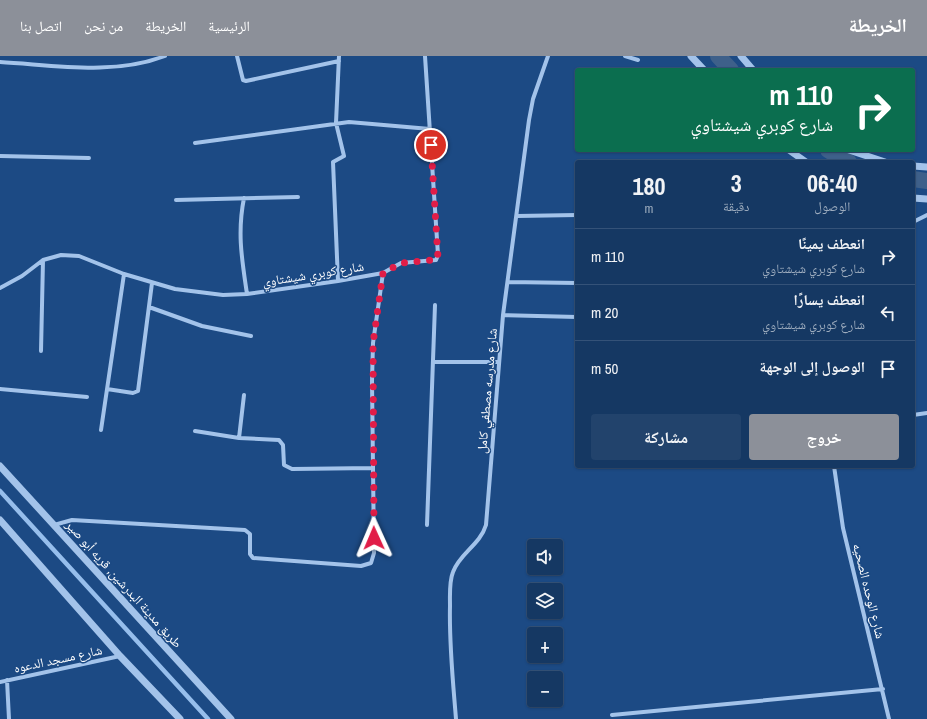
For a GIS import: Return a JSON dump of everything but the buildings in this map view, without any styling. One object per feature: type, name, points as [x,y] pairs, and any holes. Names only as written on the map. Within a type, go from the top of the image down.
[{"type":"street","points":[[0,62],[111,67],[134,65],[164,56]]},
{"type":"street","points":[[237,56],[241,77],[246,81],[339,61]]},
{"type":"street","points":[[338,281],[334,162],[344,156],[336,123],[339,56]]},
{"type":"street","name":"شارع كوبري شيشتاوي","points":[[0,288],[22,276],[43,260],[61,255],[79,256],[124,274],[199,293],[247,294],[383,273],[401,263],[433,260],[438,258],[425,56]]},
{"type":"street","name":"شارع مدرسه مصطفي كامل","points":[[456,719],[449,641],[450,584],[457,563],[480,539],[486,525],[503,315],[529,120],[548,56]]},
{"type":"street","points":[[625,56],[638,60]]},
{"type":"street","points":[[692,56],[702,68]]},
{"type":"street","points":[[741,56],[751,68]]},
{"type":"street","points":[[196,143],[336,123],[363,122],[430,129]]},
{"type":"street","points":[[792,152],[803,160]]},
{"type":"street","points":[[855,152],[879,160]]},
{"type":"street","points":[[0,156],[89,158]]},
{"type":"street","points":[[915,166],[927,167]]},
{"type":"street","points":[[176,200],[298,197]]},
{"type":"street","points":[[244,198],[240,218],[239,237],[247,294]]},
{"type":"street","points":[[915,198],[927,199]]},
{"type":"street","points":[[517,216],[575,215]]},
{"type":"street","points":[[915,221],[927,215]]},
{"type":"street","points":[[41,351],[43,260]]},
{"type":"street","points":[[54,525],[72,520],[245,530],[250,534],[250,554],[253,558],[361,566],[371,562],[374,553],[373,343],[383,273]]},
{"type":"street","points":[[101,430],[124,274]]},
{"type":"street","points":[[107,389],[133,393],[138,391],[150,307],[152,282]]},
{"type":"street","points":[[508,282],[575,283]]},
{"type":"street","points":[[427,525],[435,305]]},
{"type":"street","points":[[150,307],[202,326],[251,336]]},
{"type":"street","points":[[503,315],[575,316]]},
{"type":"street","points":[[433,362],[499,362]]},
{"type":"street","points":[[0,390],[88,397]]},
{"type":"street","points":[[239,438],[244,395]]},
{"type":"street","points":[[915,415],[927,413]]},
{"type":"street","points":[[196,431],[239,438],[279,440],[283,445],[284,465],[292,469],[373,468]]},
{"type":"street","name":"طريق مدينة البدرشين, قريه أبو صير","points":[[0,466],[231,719]]},
{"type":"street","name":"شارع الوحده الصحيه","points":[[834,468],[843,528],[889,719]]},
{"type":"street","points":[[0,520],[120,656],[180,719]]},
{"type":"street","name":"شارع مسجد الدعوه","points":[[0,682],[120,656]]},
{"type":"street","points":[[7,680],[9,719]]},
{"type":"street","points":[[612,715],[882,689]]},
{"type":"waterway","points":[[718,56],[729,68]]},
{"type":"waterway","points":[[831,152],[844,160]]},
{"type":"waterway","points":[[915,179],[927,181]]},
{"type":"waterway","points":[[0,491],[208,719]]},
{"type":"route","points":[[374,538],[372,381],[373,343],[377,306],[383,273],[401,263],[436,260],[438,258],[431,145]]}]
